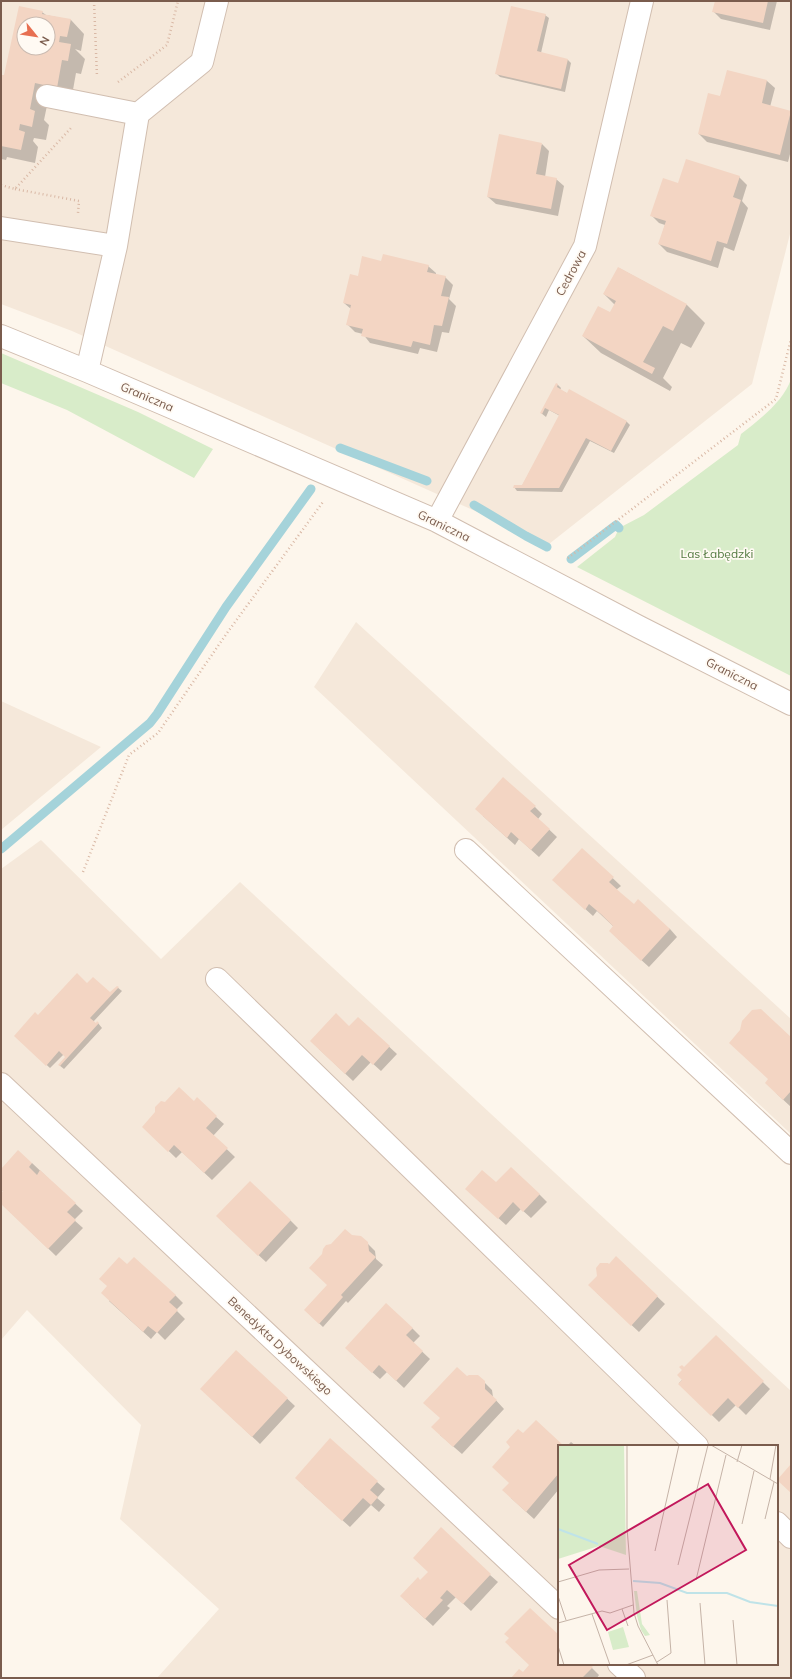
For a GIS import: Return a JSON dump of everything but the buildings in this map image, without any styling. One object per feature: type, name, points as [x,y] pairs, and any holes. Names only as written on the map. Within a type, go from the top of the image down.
[{"type":"street","points":[[86,371],[116,246],[138,114],[202,62],[217,1]]},
{"type":"street","name":"Cedrowa","points":[[437,521],[585,246],[642,1]]},
{"type":"street","points":[[47,96],[96,101],[138,114]]},
{"type":"street","points":[[1,228],[116,246]]},
{"type":"street","name":"Graniczna","points":[[1,336],[437,521],[791,704]]},
{"type":"street","points":[[466,850],[791,1153]]},
{"type":"street","points":[[217,979],[697,1445]]},
{"type":"street","name":"Benedykta Dybowskiego","points":[[1,1084],[558,1607]]},
{"type":"street","points":[[778,1524],[791,1537]]},
{"type":"street","points":[[620,1665],[634,1678]]},
{"type":"path","points":[[94,1],[96,101]]},
{"type":"path","points":[[15,189],[96,101],[167,45],[178,1]]},
{"type":"path","points":[[1,185],[79,201],[75,240]]},
{"type":"path","points":[[544,577],[776,400],[791,339]]},
{"type":"path","points":[[83,872],[129,755],[158,733],[227,632],[340,479]]},
{"type":"shaded area","points":[[1,1],[791,1],[791,230],[752,384],[549,544],[72,331],[1,304]]},
{"type":"shaded area","points":[[356,622],[791,1019],[791,1134],[314,687]]},
{"type":"shaded area","points":[[1,701],[101,747],[1,830]]},
{"type":"shaded area","points":[[41,840],[161,959],[240,882],[791,1391],[791,1678],[157,1678],[219,1609],[120,1519],[141,1425],[27,1310],[1,1340],[1,869]]},
{"type":"green space","points":[[1,353],[138,412],[213,449],[194,478],[67,410],[1,383]]},
{"type":"green space","name":"Las Łabędzki","points":[[791,379],[791,676],[577,567],[615,537],[619,528],[644,515],[738,445],[741,434],[770,410],[783,395]]},
{"type":"waterway","points":[[340,448],[427,481]]},
{"type":"waterway","points":[[1,849],[150,723],[226,607],[311,489]]},
{"type":"waterway","points":[[474,505],[547,547]]},
{"type":"waterway","points":[[571,559],[616,525],[619,528]]}]
